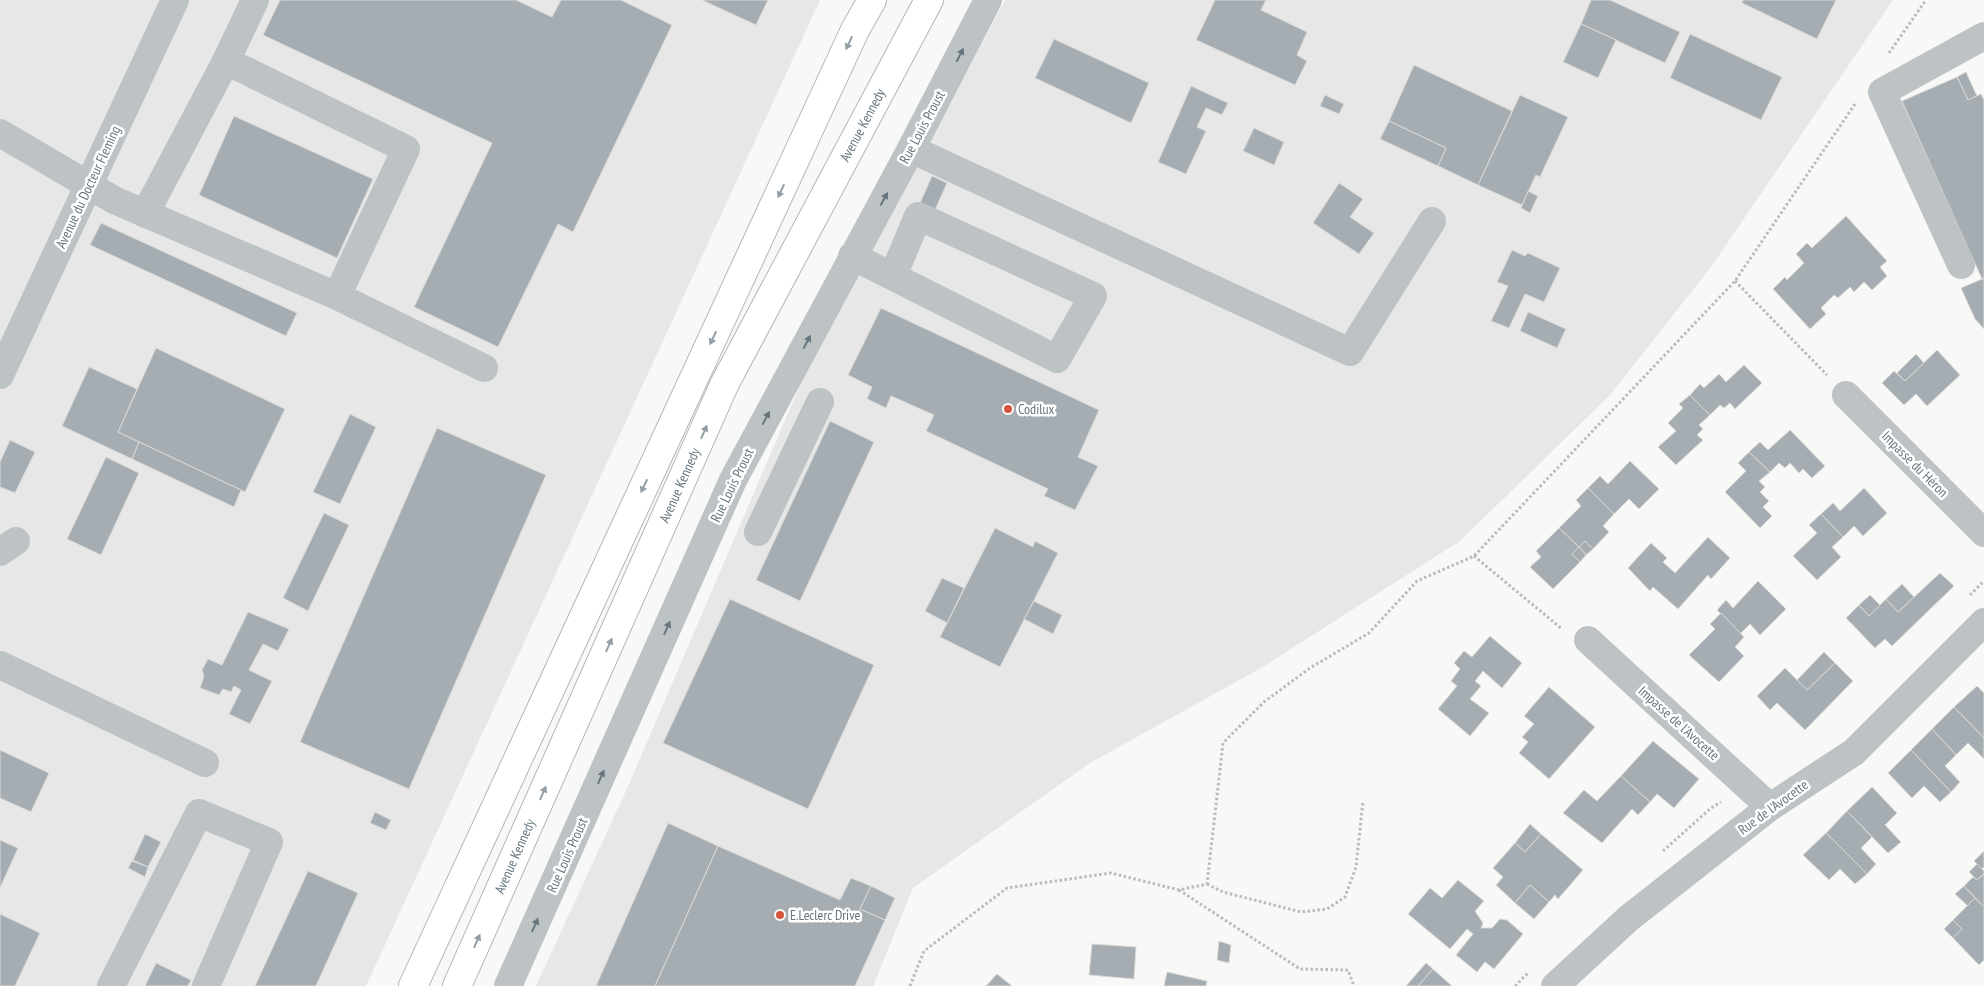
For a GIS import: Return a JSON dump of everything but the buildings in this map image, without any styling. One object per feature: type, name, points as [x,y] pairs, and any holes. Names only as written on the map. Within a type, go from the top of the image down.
[{"type":"main road","points":[[413,986],[851,39],[872,0]]},
{"type":"main road","name":"Avenue Kennedy","points":[[457,986],[726,383],[929,0]]},
{"type":"street","name":"Avenue du Docteur Fleming","points":[[0,375],[175,0]]},
{"type":"street","points":[[145,214],[226,60],[255,0]]},
{"type":"street","name":"Rue Louis Proust","points":[[508,986],[733,480],[852,256],[911,150],[988,0]]},
{"type":"street","points":[[1961,265],[1882,92],[1984,36]]},
{"type":"street","points":[[226,60],[406,149],[337,296]]},
{"type":"street","points":[[0,133],[114,200],[337,296],[484,368]]},
{"type":"street","points":[[911,150],[1350,352],[1432,221]]},
{"type":"street","points":[[852,256],[1056,359],[1093,296],[918,216],[893,276]]},
{"type":"street","name":"Impasse du Héron","points":[[1846,395],[1984,533]]},
{"type":"street","points":[[758,532],[820,402]]},
{"type":"street","name":"Rue de l'Avocette","points":[[1555,986],[1629,918],[1770,807],[1854,752],[1984,622]]},
{"type":"street","name":"Impasse de l'Avocette","points":[[1588,640],[1770,807]]},
{"type":"street","points":[[0,665],[205,763]]},
{"type":"street","points":[[111,986],[199,813],[269,842],[206,986]]},
{"type":"path","points":[[1888,56],[1926,0]]},
{"type":"path","points":[[1207,884],[1223,743],[1264,702],[1310,668],[1369,633],[1417,581],[1474,556],[1735,281],[1855,103]]},
{"type":"path","points":[[1735,281],[1846,395]]},
{"type":"path","points":[[1474,556],[1564,631],[1588,640]]},
{"type":"path","points":[[1179,890],[1207,884],[1223,892],[1301,912],[1327,909],[1345,897],[1356,867],[1363,801]]},
{"type":"path","points":[[910,986],[924,951],[1007,888],[1111,873],[1179,890],[1300,969],[1348,970],[1354,986]]},
{"type":"shaded area","points":[[0,0],[820,0],[366,986],[0,986]]},
{"type":"shaded area","points":[[1005,0],[1893,0],[1711,267],[1610,395],[1460,541],[1261,668],[1090,763],[913,888],[873,986],[536,986],[626,791],[803,378]]},
{"type":"place","name":"Codilux","points":[[1008,409]]},
{"type":"place","name":"E.Leclerc Drive","points":[[780,915]]}]
